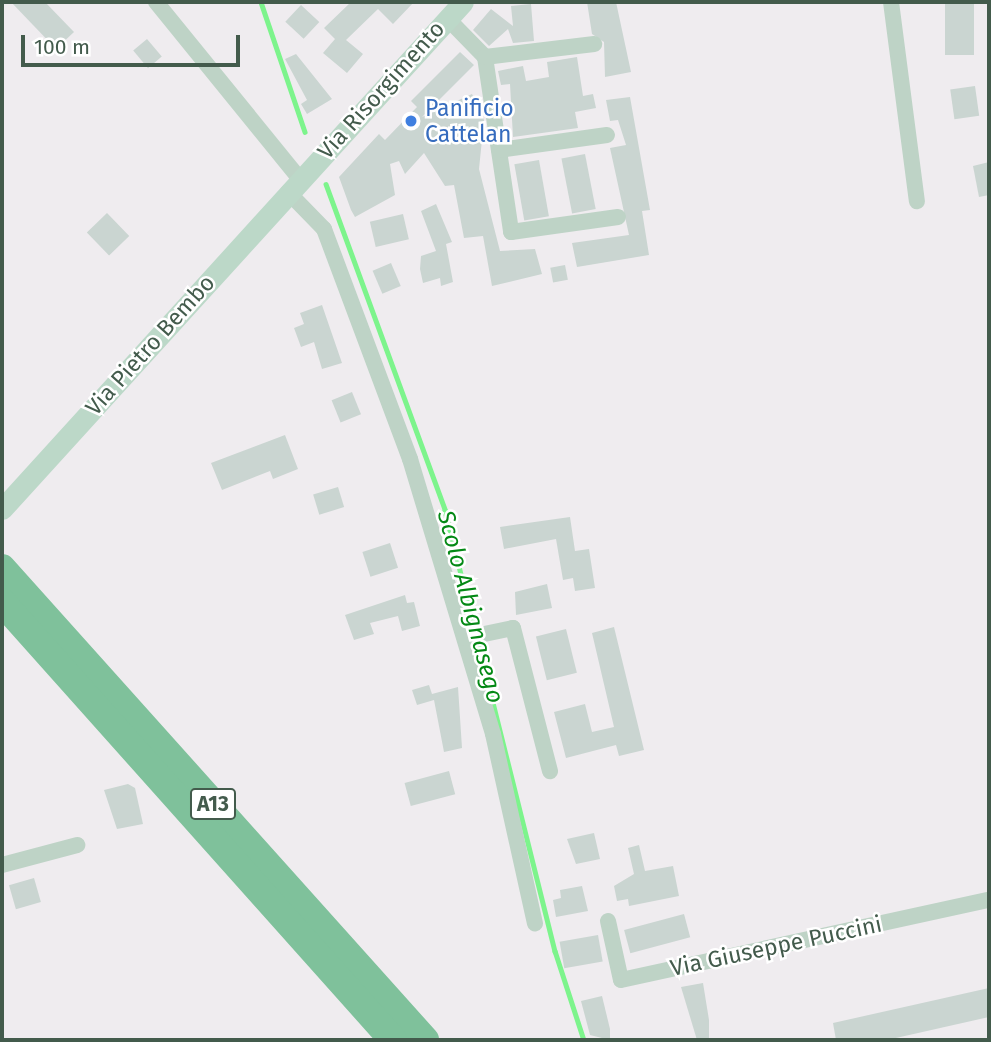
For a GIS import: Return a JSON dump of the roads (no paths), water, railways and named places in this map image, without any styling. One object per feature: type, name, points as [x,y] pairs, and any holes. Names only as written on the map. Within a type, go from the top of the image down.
[{"type":"highway","name":"A13","points":[[2,568],[425,1040]]},
{"type":"highway","name":"A13","points":[[2,603],[393,1040]]},
{"type":"main road","name":"Via Risorgimento","points":[[294,186],[455,7]]},
{"type":"main road","name":"Via Pietro Bembo","points":[[7,504],[294,186]]},
{"type":"street","points":[[156,2],[324,229],[475,635],[535,923]]},
{"type":"street","points":[[891,2],[918,201]]},
{"type":"street","points":[[455,7],[485,57],[511,232],[618,217]]},
{"type":"street","points":[[485,57],[594,44]]},
{"type":"street","points":[[499,150],[607,135]]},
{"type":"street","points":[[475,635],[513,628],[550,771]]},
{"type":"street","points":[[2,865],[77,845]]},
{"type":"street","name":"Via Giuseppe Puccini","points":[[608,921],[621,979],[989,900]]},
{"type":"waterway","name":"Scolo Albignasego","points":[[261,2],[305,132]]},
{"type":"waterway","name":"Scolo Albignasego","points":[[326,184],[445,510],[555,951],[584,1040]]},
{"type":"place","name":"Panificio Cattelan","points":[[411,121]]}]
